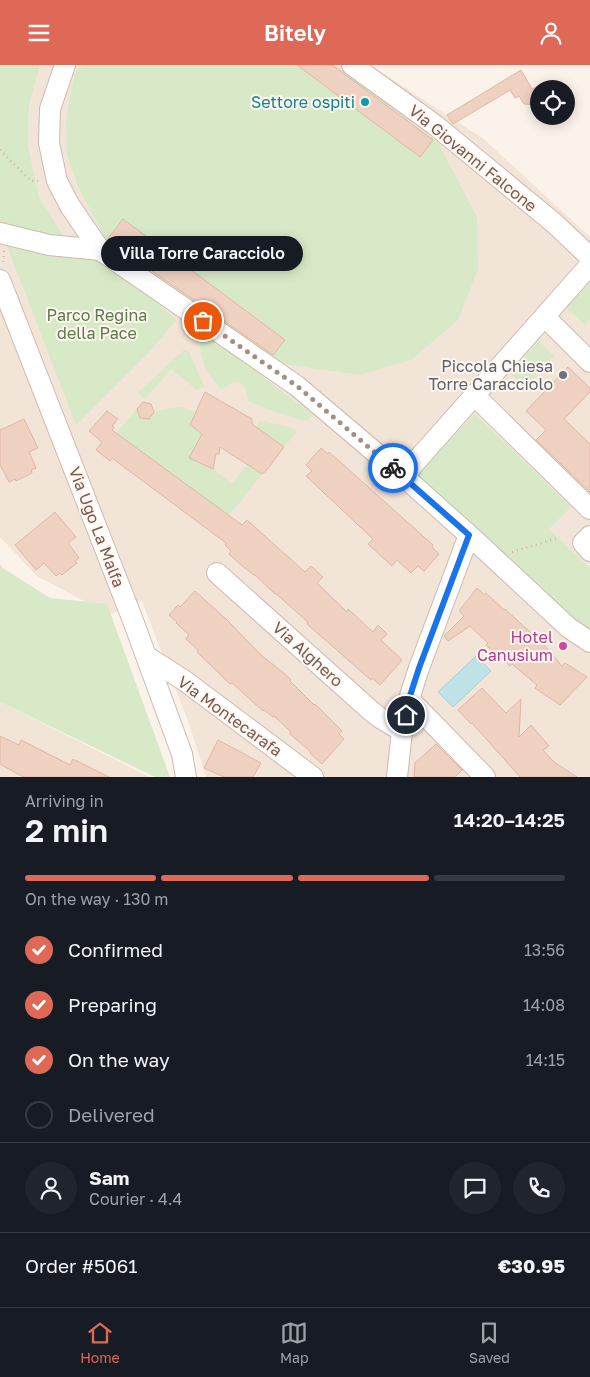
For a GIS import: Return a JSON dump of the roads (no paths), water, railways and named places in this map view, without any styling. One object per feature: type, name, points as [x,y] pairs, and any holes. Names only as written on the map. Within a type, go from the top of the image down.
[{"type":"street","points":[[65,65],[50,109],[49,143],[57,181],[70,206],[100,250],[297,386],[469,535],[569,628],[590,642]]},
{"type":"street","name":"Via Giovanni Falcone","points":[[352,65],[442,131],[554,223],[590,257]]},
{"type":"street","points":[[2,240],[100,250]]},
{"type":"street","points":[[403,477],[590,265]]},
{"type":"street","name":"Via Ugo La Malfa","points":[[3,275],[146,656],[182,755],[186,777]]},
{"type":"street","points":[[545,317],[590,362]]},
{"type":"street","points":[[475,396],[590,509]]},
{"type":"street","points":[[397,777],[402,731],[409,699],[469,535]]},
{"type":"street","points":[[590,536],[583,543],[590,551]]},
{"type":"street","name":"Via Alghero","points":[[217,573],[370,710],[402,731]]},
{"type":"street","name":"Via Montecarafa","points":[[146,656],[185,681],[312,777]]},
{"type":"street","points":[[409,699],[486,777]]},
{"type":"water","points":[[476,656],[491,671],[453,707],[438,692]]},
{"type":"place","name":"Settore ospiti","points":[[365,102]]},
{"type":"place","name":"Villa Torre Caracciolo","points":[[203,321]]},
{"type":"place","name":"Piccola Chiesa Torre Caracciolo","points":[[563,375]]},
{"type":"place","name":"Hotel Canusium","points":[[563,646]]},
{"type":"park label","name":"Parco Regina della Pace","points":[[97,324]]}]
